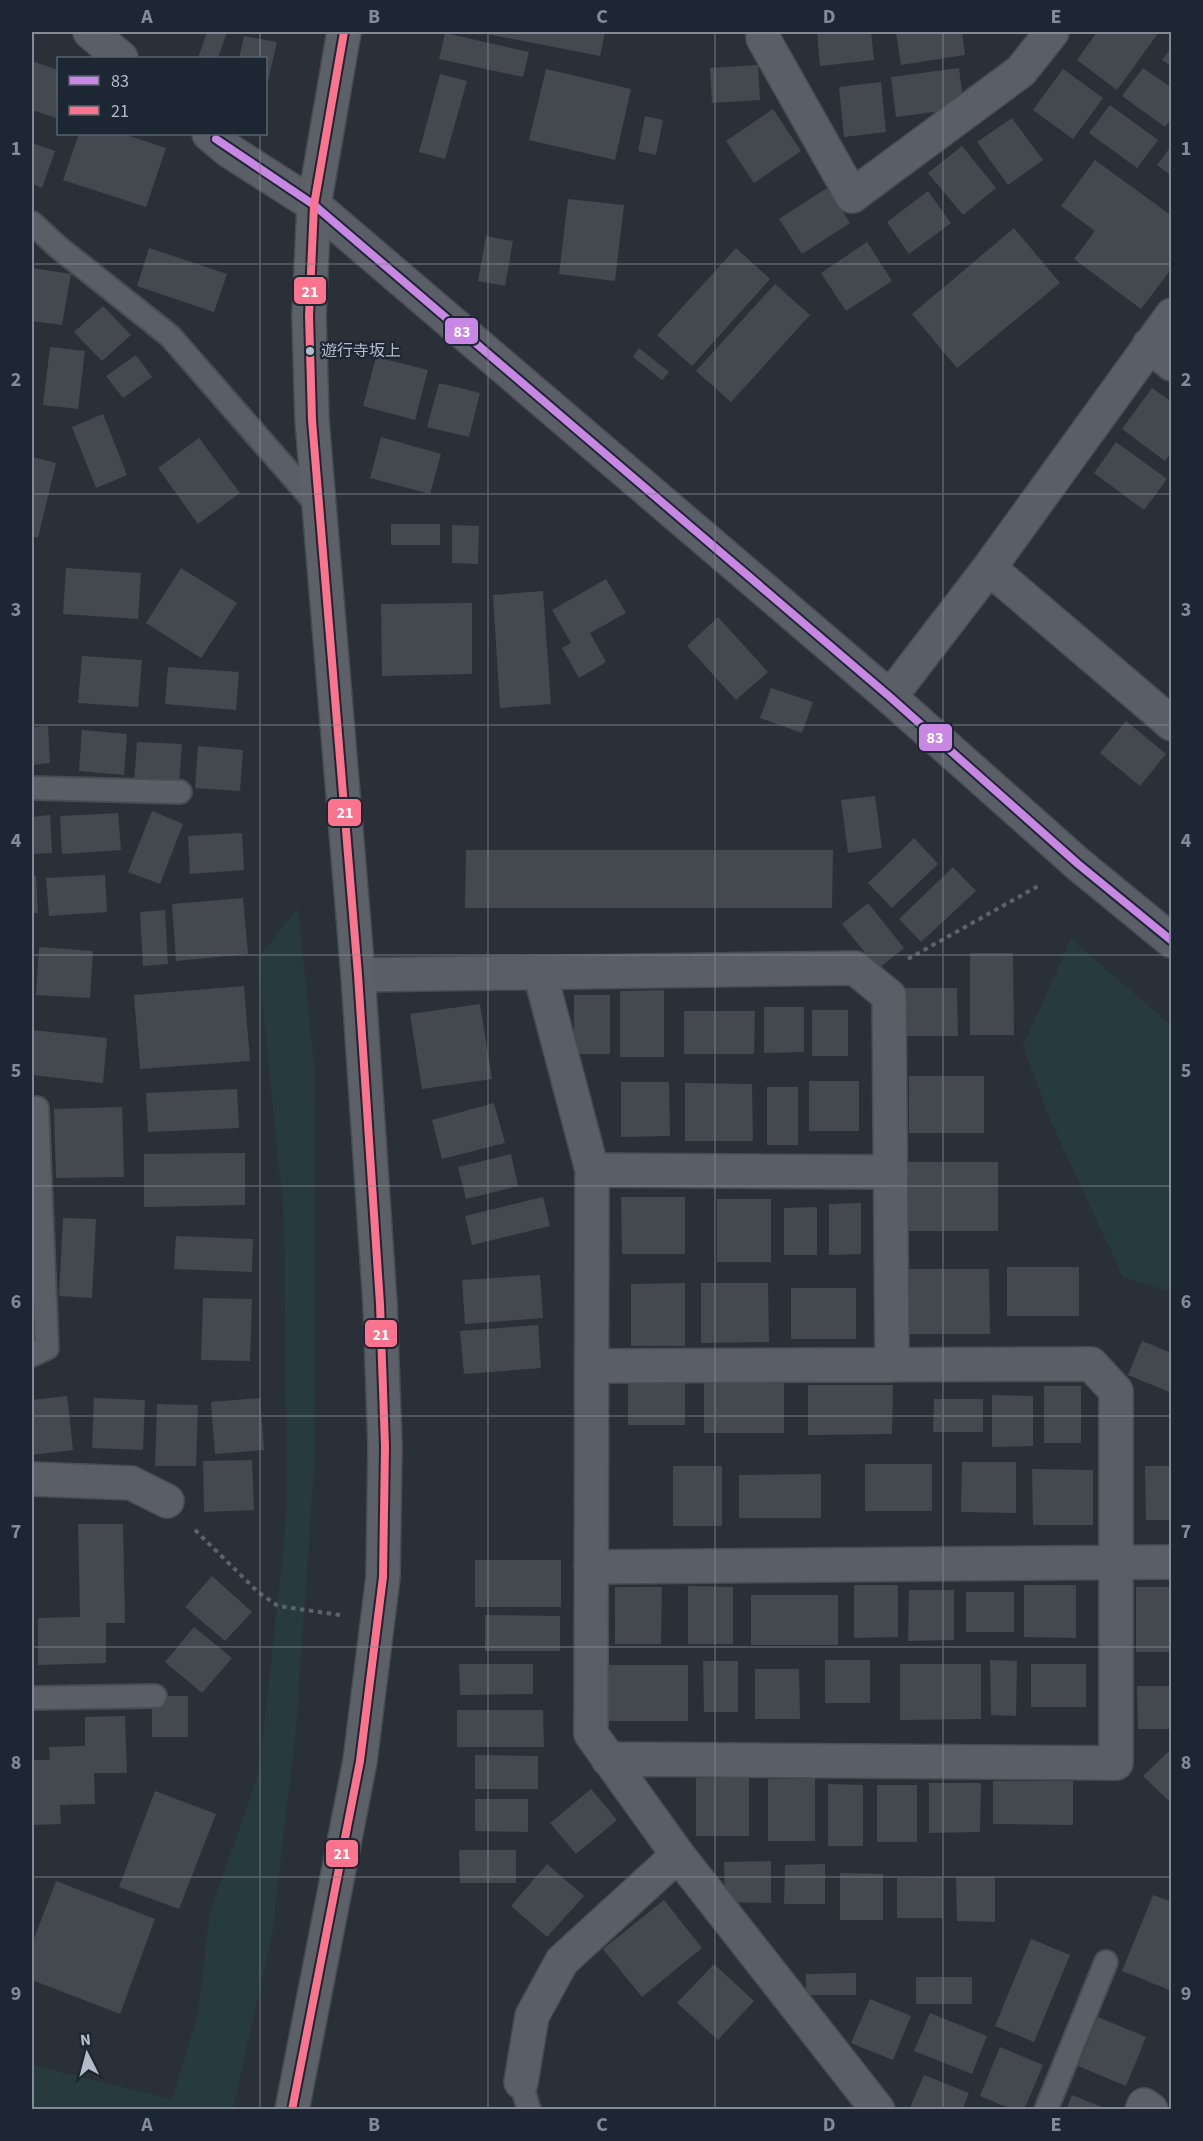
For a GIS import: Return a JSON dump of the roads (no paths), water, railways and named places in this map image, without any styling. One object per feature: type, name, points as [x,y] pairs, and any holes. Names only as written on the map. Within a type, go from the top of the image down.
[{"type":"main road","points":[[292,2109],[360,1761],[383,1577],[385,1447],[380,1304],[358,975],[312,420],[309,316],[314,205],[344,32]]},
{"type":"street","points":[[90,32],[121,57]]},
{"type":"street","points":[[764,32],[763,38],[852,196],[1021,71],[1052,32]]},
{"type":"street","points":[[210,135],[228,150],[314,205],[890,697],[1078,864],[1172,941]]},
{"type":"street","points":[[890,697],[989,568],[1160,355],[1172,315]]},
{"type":"street","points":[[989,568],[1172,724]]},
{"type":"street","points":[[358,975],[855,968],[889,996],[892,1365]]},
{"type":"street","points":[[540,973],[592,1170],[591,1734],[678,1855],[878,2109]]},
{"type":"street","points":[[592,1170],[891,1173]]},
{"type":"street","points":[[592,1366],[1091,1364],[1116,1390],[1116,1763],[608,1759]]},
{"type":"street","points":[[32,1479],[131,1483],[167,1501]]},
{"type":"street","points":[[591,1567],[1172,1562]]},
{"type":"street","points":[[525,2096],[532,2016],[562,1961],[678,1855]]},
{"type":"street","points":[[1142,2109],[1144,2105],[1152,2109]]},
{"type":"lane","points":[[32,223],[58,247],[170,336],[320,508]]},
{"type":"lane","points":[[32,788],[180,792]]},
{"type":"lane","points":[[32,1355],[46,1348],[37,1108]]},
{"type":"lane","points":[[32,1698],[155,1696]]},
{"type":"lane","points":[[1046,2109],[1106,1962]]},
{"type":"place","name":"遊行寺坂上","points":[[310,351]]}]
